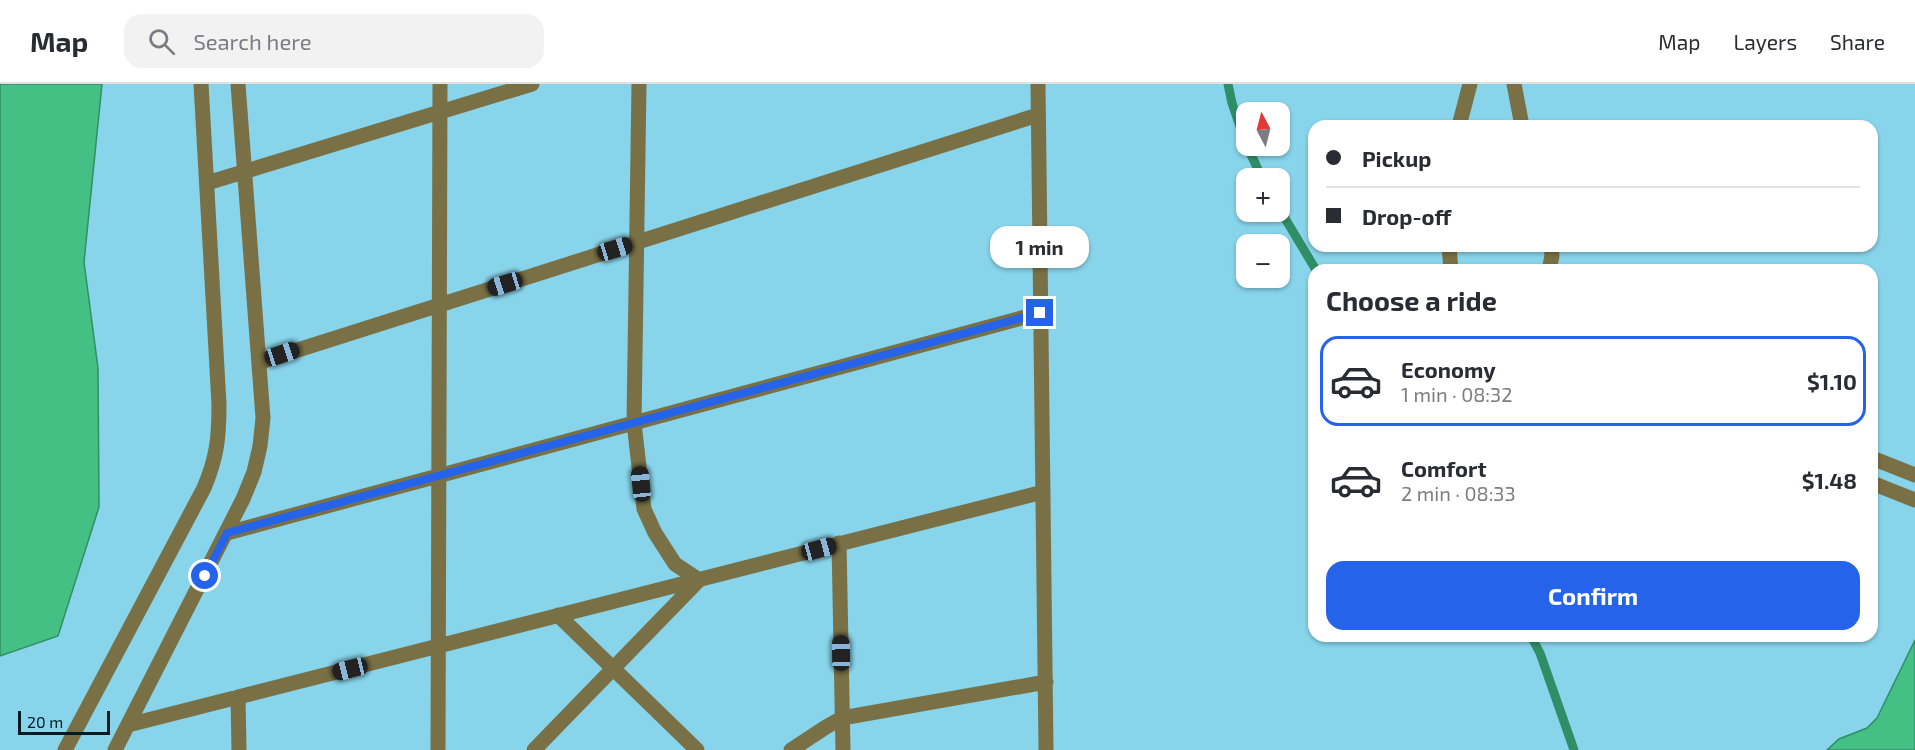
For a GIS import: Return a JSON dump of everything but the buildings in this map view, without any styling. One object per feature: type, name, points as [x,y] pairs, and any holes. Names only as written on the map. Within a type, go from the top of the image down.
[{"type":"street","points":[[65,750],[204,488],[214,463],[219,435],[219,404],[201,84]]},
{"type":"street","points":[[115,750],[227,533],[254,472],[260,446],[263,418],[260,362],[238,84]]},
{"type":"street","points":[[438,750],[440,84]]},
{"type":"street","points":[[207,183],[532,84]]},
{"type":"street","points":[[639,84],[634,423],[644,509],[655,533],[675,564],[699,580]]},
{"type":"street","points":[[1038,84],[1046,750]]},
{"type":"street","points":[[1461,120],[1470,84]]},
{"type":"street","points":[[1514,84],[1521,120]]},
{"type":"street","points":[[260,362],[1038,115]]},
{"type":"street","points":[[227,533],[1040,313]]},
{"type":"street","points":[[1878,460],[1915,475]]},
{"type":"street","points":[[1878,486],[1915,501]]},
{"type":"street","points":[[128,725],[1043,492]]},
{"type":"street","points":[[839,543],[843,750]]},
{"type":"street","points":[[534,750],[699,580]]},
{"type":"street","points":[[558,615],[697,750]]},
{"type":"street","points":[[791,750],[842,718],[1046,682]]},
{"type":"street","points":[[238,697],[239,750]]},
{"type":"shaded area","points":[[0,84],[102,84],[84,262],[98,368],[99,507],[58,636],[0,656]]},
{"type":"shaded area","points":[[1915,640],[1915,750],[1827,750],[1839,739],[1867,728],[1877,718]]},
{"type":"waterway","points":[[1228,84],[1236,115]]},
{"type":"waterway","points":[[1252,156],[1257,168]]},
{"type":"waterway","points":[[1287,222],[1312,264]]},
{"type":"waterway","points":[[1534,642],[1574,750]]},
{"type":"route","points":[[205,576],[227,533],[1040,313]]}]
